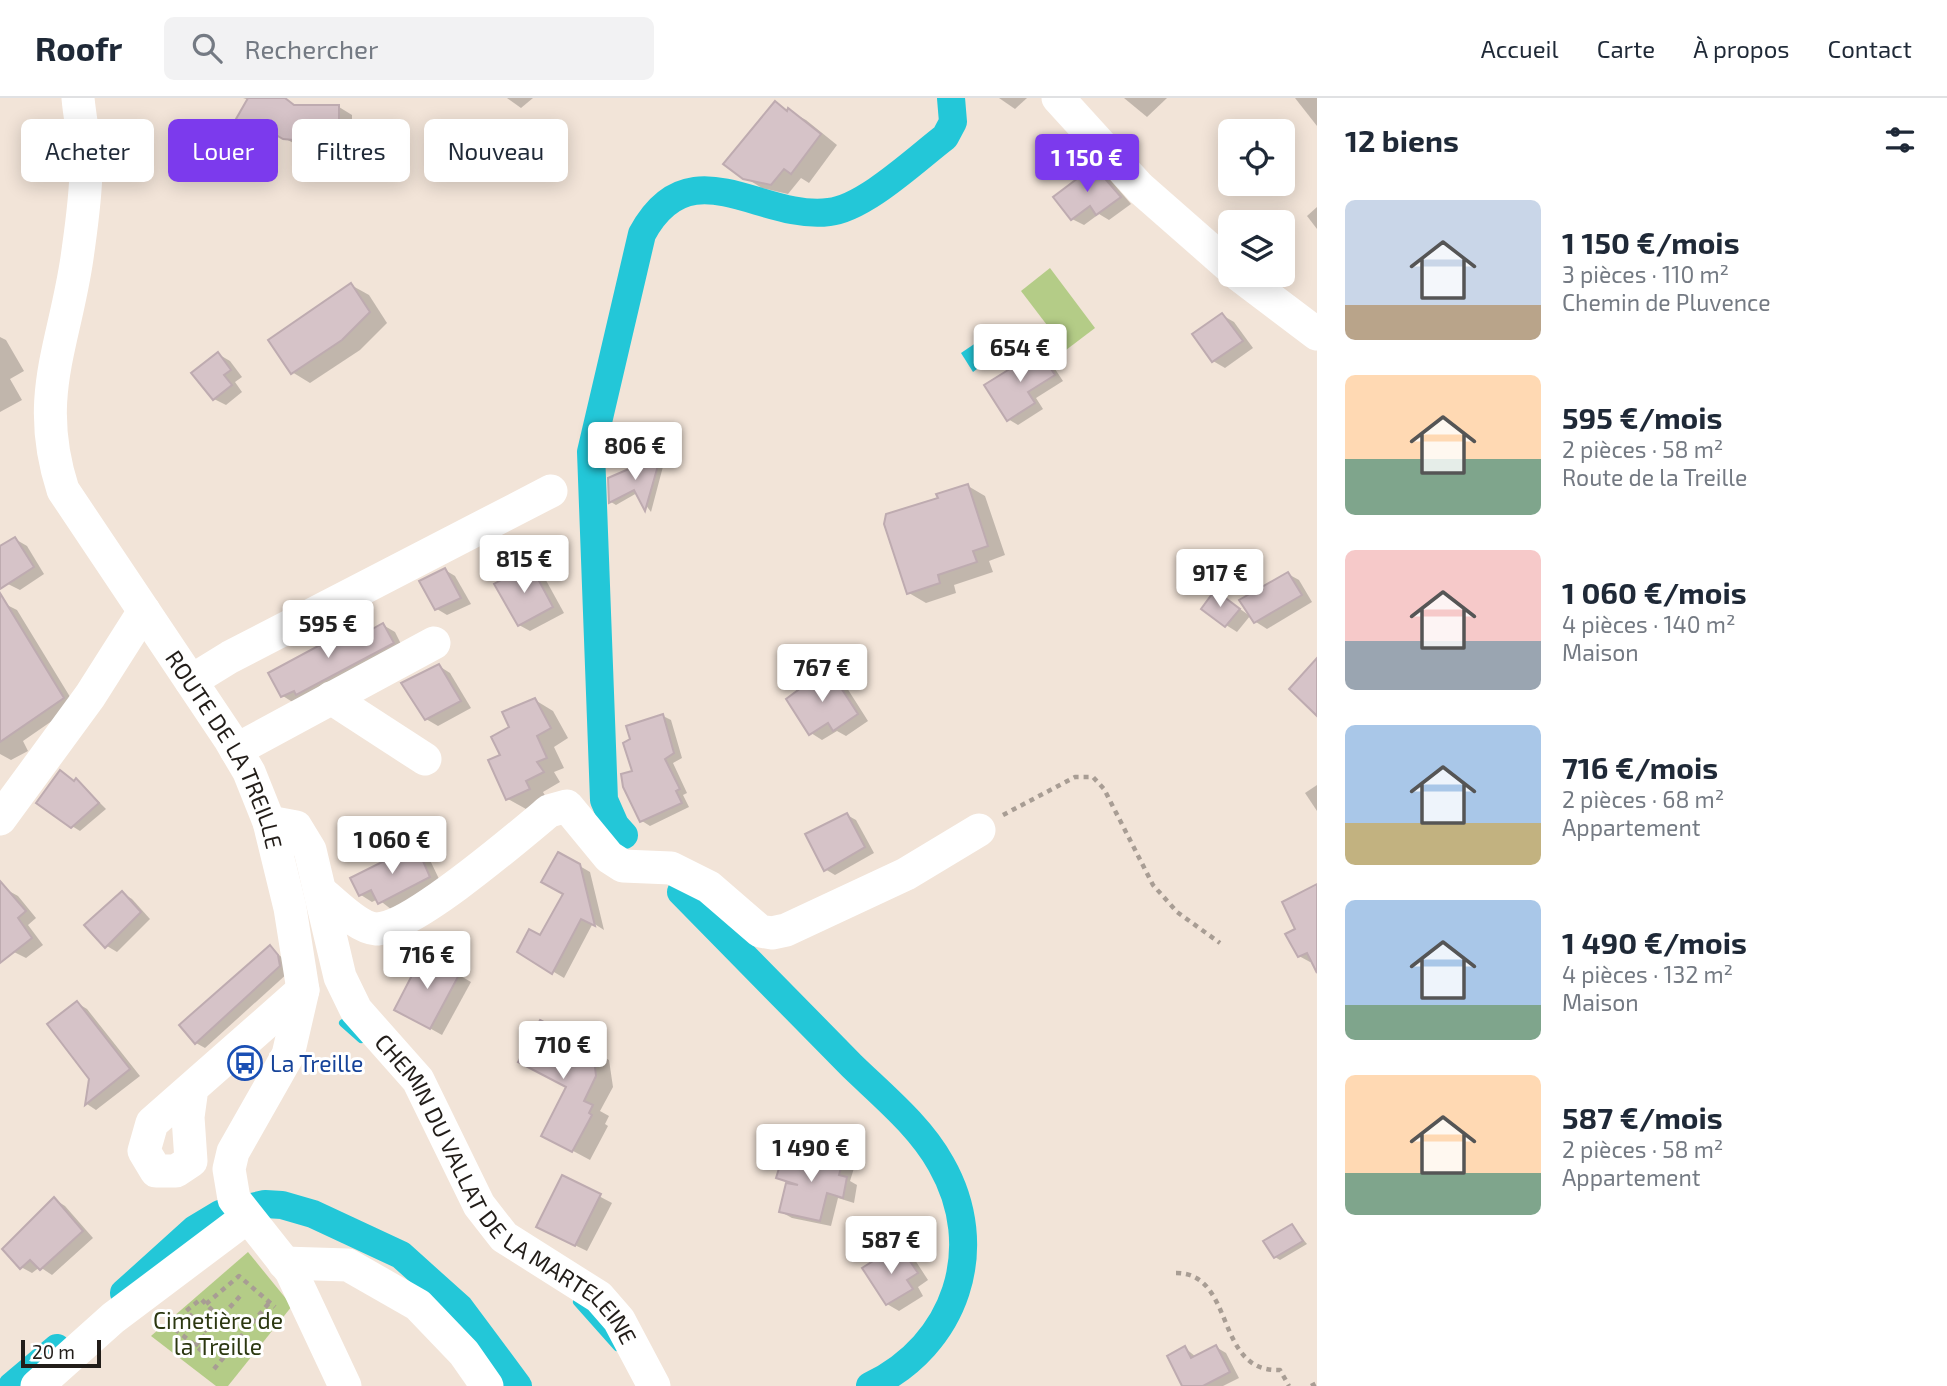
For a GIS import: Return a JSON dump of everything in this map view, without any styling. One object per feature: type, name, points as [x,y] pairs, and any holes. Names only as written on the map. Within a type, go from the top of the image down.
[{"type":"street","name":"ROUTE DE LA TREILLE","points":[[78,98],[86,166],[77,260],[55,355],[49,400],[51,438],[64,490],[236,750],[269,822],[290,908],[303,990],[288,1055],[233,1152],[229,1169],[243,1213]]},
{"type":"street","points":[[1058,98],[1140,188],[1218,257]]},
{"type":"street","points":[[1255,287],[1317,334]]},
{"type":"street","points":[[191,681],[230,657],[551,491]]},
{"type":"street","points":[[0,819],[90,696],[144,611]]},
{"type":"street","points":[[236,750],[434,643]]},
{"type":"street","points":[[331,698],[425,760]]},
{"type":"street","points":[[322,893],[367,927],[378,929],[430,903],[560,806],[574,810],[609,857],[623,866],[671,868],[709,887],[750,925],[772,933],[786,930],[905,874],[979,830]]},
{"type":"street","name":"CHEMIN DU VALLAT DE LA MARTELEINE","points":[[269,822],[296,827],[310,850],[340,977],[356,1010],[418,1080],[479,1205],[504,1237],[599,1297],[619,1320],[654,1386]]},
{"type":"street","points":[[192,1088],[303,990]]},
{"type":"street","points":[[37,1386],[113,1318],[243,1213],[284,1263],[306,1297],[345,1386]]},
{"type":"street","points":[[284,1263],[348,1265],[418,1305],[464,1353],[487,1386]]},
{"type":"path","points":[[979,830],[1049,788],[1075,777],[1093,777],[1104,789],[1153,885],[1177,912],[1220,943]]},
{"type":"path","points":[[1176,1273],[1192,1273],[1207,1286],[1243,1357],[1265,1371],[1280,1370],[1289,1386]]},
{"type":"path","points":[[206,1304],[239,1276],[260,1296]]},
{"type":"path","points":[[195,1346],[208,1332],[186,1311],[201,1299],[220,1318],[241,1295]]},
{"type":"path","points":[[214,1369],[269,1303]]},
{"type":"path","points":[[175,1328],[203,1352]]},
{"type":"path","points":[[202,1337],[226,1356]]},
{"type":"path","points":[[1311,1386],[1317,1383]]},
{"type":"green space","points":[[1050,268],[1095,328],[1066,350],[1021,291]]},
{"type":"green space","name":"Cimetière de la Treille","points":[[248,1252],[292,1306],[228,1386],[216,1386],[151,1336]]},
{"type":"water","points":[[995,330],[1006,347],[973,372],[961,353]]},
{"type":"building","points":[[248,98],[285,98],[294,105],[339,105],[339,119],[292,119],[292,140],[278,136],[278,119],[236,119]]},
{"type":"building","points":[[775,101],[821,134],[791,174],[784,169],[771,185],[743,179],[723,164]]},
{"type":"building","points":[[1094,166],[1121,197],[1096,215],[1090,206],[1071,220],[1053,197]]},
{"type":"building","points":[[351,283],[370,312],[342,340],[291,374],[268,340]]},
{"type":"building","points":[[1222,313],[1243,341],[1212,362],[1192,334]]},
{"type":"building","points":[[1036,346],[1055,375],[1028,392],[1035,403],[1007,421],[984,385],[1021,362],[1018,357]]},
{"type":"building","points":[[218,352],[231,370],[224,375],[232,385],[213,400],[191,373]]},
{"type":"building","points":[[661,455],[645,511],[634,490],[609,503],[608,478]]},
{"type":"building","points":[[968,484],[988,546],[973,551],[977,562],[938,575],[940,583],[907,594],[884,524],[886,514],[938,498],[936,494]]},
{"type":"building","points":[[15,537],[34,567],[0,589],[0,546]]},
{"type":"building","points":[[530,564],[553,607],[518,626],[494,584]]},
{"type":"building","points":[[445,568],[461,598],[435,610],[419,581]]},
{"type":"building","points":[[1288,572],[1302,595],[1254,623],[1239,600]]},
{"type":"building","points":[[1215,590],[1240,609],[1225,627],[1201,609]]},
{"type":"building","points":[[0,593],[64,698],[0,742]]},
{"type":"building","points":[[383,623],[394,643],[296,695],[294,691],[281,697],[268,673],[344,632],[349,642]]},
{"type":"building","points":[[1317,658],[1317,716],[1289,689]]},
{"type":"building","points":[[439,664],[461,701],[425,720],[401,683]]},
{"type":"building","points":[[828,668],[858,714],[833,731],[828,723],[809,735],[786,699]]},
{"type":"building","points":[[535,698],[551,728],[537,736],[547,758],[537,762],[544,772],[526,781],[530,789],[506,800],[488,760],[500,755],[491,737],[509,727],[502,712]]},
{"type":"building","points":[[663,714],[674,753],[665,759],[680,789],[676,791],[682,803],[640,822],[623,787],[621,774],[632,771],[623,743],[630,739],[626,726]]},
{"type":"building","points":[[60,770],[74,781],[76,778],[99,803],[71,828],[36,803]]},
{"type":"building","points":[[847,813],[865,847],[824,871],[805,834]]},
{"type":"building","points":[[416,845],[430,877],[378,904],[371,890],[359,896],[350,878]]},
{"type":"building","points":[[558,852],[580,864],[595,926],[581,919],[552,974],[517,952],[529,929],[540,935],[563,894],[541,882]]},
{"type":"building","points":[[0,881],[26,911],[18,918],[32,938],[0,963]]},
{"type":"building","points":[[1317,884],[1317,973],[1307,953],[1298,957],[1285,934],[1295,929],[1282,902]]},
{"type":"building","points":[[122,891],[141,912],[105,948],[84,925]]},
{"type":"building","points":[[270,945],[278,955],[280,966],[195,1044],[179,1025]]},
{"type":"building","points":[[423,954],[460,973],[430,1029],[394,1010]]},
{"type":"building","points":[[77,1001],[130,1069],[85,1105],[89,1079],[47,1024]]},
{"type":"building","points":[[540,1020],[593,1049],[596,1076],[584,1101],[593,1105],[589,1113],[592,1115],[572,1152],[541,1136],[566,1087],[518,1062]]},
{"type":"building","points":[[806,1149],[844,1157],[839,1175],[847,1177],[843,1198],[827,1193],[820,1221],[779,1212],[786,1183],[798,1185],[776,1178],[781,1162],[802,1167]]},
{"type":"building","points":[[562,1175],[601,1194],[575,1246],[536,1227]]},
{"type":"building","points":[[54,1197],[83,1231],[40,1270],[30,1260],[20,1269],[2,1249]]},
{"type":"building","points":[[1292,1224],[1303,1241],[1274,1258],[1263,1241]]},
{"type":"building","points":[[889,1251],[893,1258],[903,1251],[918,1273],[907,1280],[913,1289],[886,1305],[862,1268]]},
{"type":"building","points":[[1216,1345],[1230,1372],[1203,1386],[1182,1386],[1167,1356],[1185,1346],[1191,1358]]},
{"type":"waterway","points":[[624,835],[615,825],[604,800],[591,452],[642,234],[661,208],[682,194],[704,190],[728,193],[803,212],[843,209],[874,192],[945,137],[953,122],[951,98]]},
{"type":"waterway","points":[[681,892],[912,1124],[941,1164],[955,1196],[962,1228],[962,1260],[956,1291],[943,1320],[924,1346],[900,1368],[870,1386]]},
{"type":"waterway","points":[[343,1023],[361,1039]]},
{"type":"waterway","points":[[124,1293],[195,1229],[220,1214],[265,1204],[282,1205],[313,1214],[401,1255],[460,1308],[518,1386]]},
{"type":"waterway","points":[[577,1302],[617,1347]]},
{"type":"waterway","points":[[12,1386],[57,1348]]},
{"type":"place","name":"La Treille","points":[[245,1063]]}]
